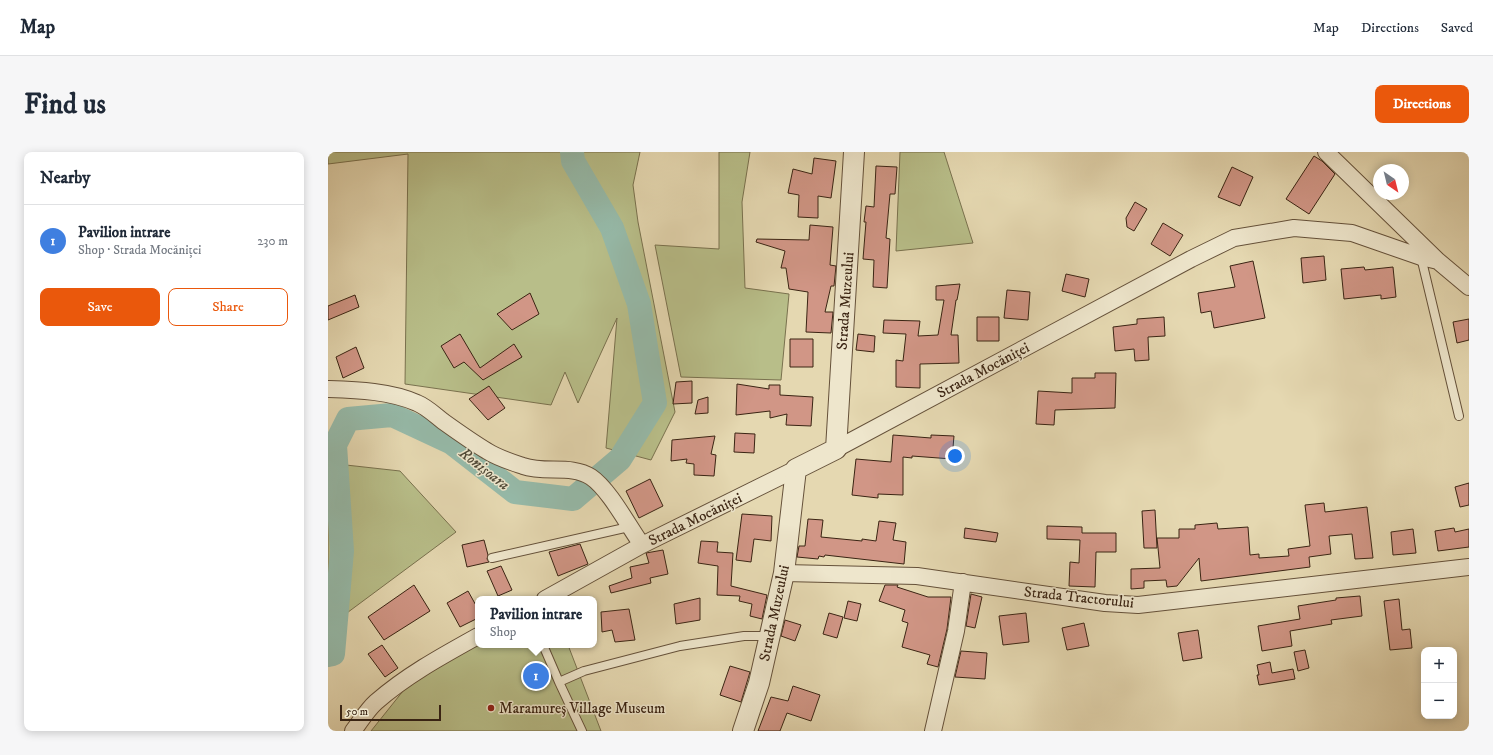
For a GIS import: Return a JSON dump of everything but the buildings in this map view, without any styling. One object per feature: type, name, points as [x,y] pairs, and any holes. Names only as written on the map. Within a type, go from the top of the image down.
[{"type":"street","name":"Strada Muzeului","points":[[836,449],[854,152]]},
{"type":"street","points":[[1326,152],[1438,261],[1469,287]]},
{"type":"street","name":"Strada Mocăniței","points":[[551,596],[642,545],[836,449],[1184,262],[1234,238],[1294,228],[1352,233],[1421,257],[1438,261]]},
{"type":"street","points":[[328,388],[400,396],[419,404],[486,451],[499,458],[526,467],[552,470],[565,469],[591,477],[608,494],[642,545]]},
{"type":"street","name":"Strada Muzeului","points":[[743,731],[759,683],[784,573],[796,468]]},
{"type":"street","name":"Strada Tractorului","points":[[784,573],[917,576],[1105,603],[1138,605],[1469,567]]},
{"type":"street","points":[[933,731],[956,632],[963,582]]},
{"type":"street","points":[[353,731],[375,703],[407,678],[434,660],[475,638]]},
{"type":"lane","points":[[1421,257],[1459,416]]},
{"type":"lane","points":[[492,558],[629,527]]},
{"type":"lane","points":[[558,682],[584,671],[680,646],[744,636],[770,636]]},
{"type":"lane","points":[[544,648],[558,682],[582,731]]},
{"type":"green space","points":[[328,152],[640,152],[633,185],[638,222],[675,412],[651,460],[606,448],[617,318],[578,403],[565,372],[551,405],[405,384],[408,154],[328,164]]},
{"type":"green space","points":[[719,152],[750,152],[742,202],[745,288],[789,294],[781,380],[681,377],[655,245],[719,249]]},
{"type":"green space","points":[[900,152],[944,152],[973,243],[896,251]]},
{"type":"green space","points":[[328,463],[400,471],[456,532],[328,627]]},
{"type":"green space","name":"Maramureș Village Museum","points":[[475,646],[475,648],[569,648],[601,731],[371,731],[407,686]]},
{"type":"waterway","name":"Ronișoara","points":[[328,655],[333,654],[342,551],[335,445],[348,419],[392,415],[452,443],[515,492],[573,499],[620,459],[655,403],[639,304],[612,228],[573,161],[572,152]]},
{"type":"place","name":"Pavilion intrare","points":[[536,676]]},
{"type":"place","name":"Maramureș Village Museum","points":[[491,708]]}]
